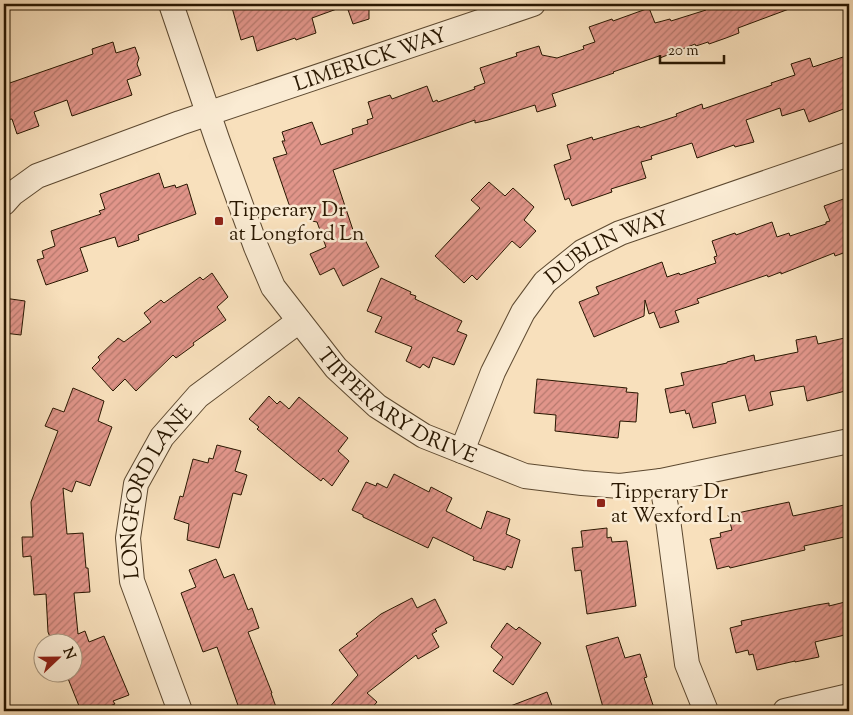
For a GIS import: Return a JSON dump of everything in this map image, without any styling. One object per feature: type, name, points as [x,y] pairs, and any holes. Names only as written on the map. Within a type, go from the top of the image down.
[{"type":"street","name":"TIPPERARY DRIVE","points":[[172,4],[208,114],[256,247],[273,287],[298,322],[336,368],[377,406],[424,436],[525,476],[620,486],[661,481],[849,440]]},
{"type":"street","name":"LIMERICK WAY","points":[[4,203],[12,194],[37,176],[180,123],[533,4]]},
{"type":"street","name":"DUBLIN WAY","points":[[462,451],[492,372],[522,312],[546,282],[582,252],[620,233],[849,154]]},
{"type":"street","name":"LONGFORD LANE","points":[[180,711],[132,581],[128,538],[136,484],[162,436],[198,396],[298,322]]},
{"type":"street","points":[[661,481],[667,512],[687,664],[706,711]]},
{"type":"street","points":[[785,711],[849,696]]},
{"type":"building","points":[[231,4],[345,4],[345,6],[312,18],[316,33],[257,51],[253,36],[241,40]]},
{"type":"building","points":[[346,4],[369,4],[369,19],[353,24]]},
{"type":"building","points":[[704,4],[797,4],[797,6],[738,28],[739,33],[726,38],[709,44],[708,42],[696,46],[695,44],[660,58],[659,56],[552,94],[556,106],[537,112],[535,105],[488,120],[475,123],[475,120],[333,170],[354,233],[360,230],[379,267],[343,286],[334,268],[320,275],[310,254],[326,247],[317,222],[312,221],[309,211],[293,216],[273,158],[287,154],[282,141],[285,141],[282,132],[312,122],[321,145],[353,134],[352,129],[368,124],[367,120],[373,118],[368,102],[390,95],[392,99],[427,86],[433,102],[437,100],[438,102],[475,89],[474,87],[485,83],[480,68],[517,56],[516,53],[539,46],[542,55],[557,58],[584,49],[583,46],[595,42],[589,27],[612,19],[613,21],[649,8],[655,23],[670,19],[671,21],[706,10]]},
{"type":"building","points":[[113,42],[116,53],[135,47],[139,58],[137,64],[141,75],[127,80],[132,95],[72,116],[67,100],[34,112],[39,126],[17,134],[12,119],[4,120],[4,85],[93,54],[92,49]]},
{"type":"building","points":[[849,55],[849,107],[809,122],[804,109],[782,116],[780,108],[746,120],[754,142],[735,147],[734,145],[697,158],[692,143],[651,156],[652,159],[641,162],[646,178],[611,189],[612,192],[572,206],[569,198],[565,200],[554,165],[571,159],[567,145],[592,137],[593,140],[639,126],[640,128],[677,116],[676,114],[702,104],[703,109],[772,85],[771,83],[795,75],[791,64],[810,58],[813,67]]},
{"type":"building","points":[[159,173],[164,188],[175,185],[176,188],[187,184],[196,214],[138,235],[139,240],[118,247],[115,237],[80,248],[88,271],[46,285],[37,260],[44,258],[42,251],[55,246],[51,231],[101,214],[99,211],[105,209],[100,194]]},
{"type":"building","points":[[489,182],[505,196],[513,188],[534,207],[524,220],[536,231],[520,248],[512,241],[477,280],[472,275],[464,283],[435,256],[480,208],[471,200]]},
{"type":"building","points":[[849,197],[849,251],[835,256],[834,253],[781,274],[781,272],[768,277],[767,275],[697,299],[699,303],[675,311],[679,322],[660,328],[654,312],[649,314],[645,300],[644,316],[594,337],[579,302],[599,294],[596,287],[662,262],[667,277],[679,273],[680,275],[716,263],[714,257],[717,256],[712,241],[735,233],[736,235],[772,222],[777,237],[789,233],[790,236],[826,224],[826,222],[830,221],[824,206]]},
{"type":"building","points":[[212,273],[228,297],[217,307],[226,320],[193,343],[194,345],[176,358],[173,355],[136,391],[125,379],[113,391],[92,368],[100,360],[98,357],[118,338],[124,342],[151,322],[144,313],[161,300],[164,303],[200,277],[203,280]]},
{"type":"building","points":[[381,278],[411,292],[410,294],[416,296],[415,299],[462,321],[457,331],[467,335],[454,365],[433,357],[429,368],[423,364],[420,368],[406,361],[412,347],[375,332],[382,317],[367,311]]},
{"type":"building","points":[[4,298],[25,301],[21,335],[4,333]]},
{"type":"building","points":[[816,336],[818,344],[849,337],[849,390],[807,401],[804,386],[770,392],[773,405],[749,411],[745,395],[712,403],[716,423],[693,428],[689,413],[686,414],[685,410],[670,413],[665,389],[684,385],[681,373],[754,355],[755,361],[798,352],[796,340]]},
{"type":"building","points":[[537,379],[627,388],[626,392],[638,393],[636,422],[620,421],[618,438],[555,431],[556,415],[534,413]]},
{"type":"building","points":[[73,388],[104,401],[98,421],[112,427],[90,486],[76,481],[72,492],[63,488],[67,534],[83,533],[90,592],[74,593],[78,632],[48,632],[46,594],[34,595],[31,556],[23,557],[22,537],[33,537],[31,502],[58,431],[45,426],[53,408],[64,412]]},
{"type":"building","points":[[269,396],[277,404],[280,401],[289,409],[299,397],[348,438],[338,451],[349,461],[332,486],[323,478],[321,481],[299,464],[257,429],[259,427],[249,419]]},
{"type":"building","points":[[217,445],[241,451],[235,471],[247,475],[241,495],[233,493],[219,548],[187,540],[189,524],[174,519],[180,496],[183,497],[193,459],[208,463],[209,458],[213,459]]},
{"type":"building","points":[[394,474],[429,492],[431,487],[452,498],[446,511],[481,529],[487,511],[510,519],[506,534],[520,540],[512,568],[507,566],[505,570],[473,560],[474,557],[433,537],[428,548],[352,510],[366,482],[376,486],[377,483],[387,488]]},
{"type":"building","points":[[789,502],[793,516],[849,504],[849,536],[804,546],[805,550],[730,568],[729,566],[717,569],[710,539],[721,537],[720,533],[732,530],[728,515]]},
{"type":"building","points":[[607,528],[607,538],[611,537],[612,542],[627,541],[636,606],[587,614],[581,570],[575,571],[572,548],[583,547],[581,531]]},
{"type":"building","points":[[216,559],[224,578],[234,574],[248,610],[252,608],[259,628],[248,632],[276,707],[265,711],[240,711],[217,647],[203,652],[181,593],[196,587],[189,570]]},
{"type":"building","points":[[412,598],[417,608],[435,599],[447,623],[435,629],[437,631],[432,634],[439,647],[418,659],[416,655],[367,693],[377,702],[369,711],[326,711],[358,675],[339,650],[358,636],[356,634],[381,614]]},
{"type":"building","points":[[849,601],[849,634],[815,642],[819,657],[757,670],[753,654],[749,655],[748,650],[736,653],[730,628],[742,625],[741,621],[817,605],[829,603],[829,606]]},
{"type":"building","points":[[507,623],[516,630],[519,627],[541,643],[513,685],[493,671],[503,657],[491,647]]},
{"type":"building","points":[[85,631],[89,642],[104,636],[129,695],[113,701],[115,704],[110,706],[113,711],[81,711],[69,682],[82,682],[82,632]]},
{"type":"building","points":[[618,637],[625,658],[640,654],[647,677],[644,678],[655,711],[604,711],[586,646]]},
{"type":"building","points":[[547,692],[554,711],[500,711],[500,710]]},
{"type":"place","name":"Tipperary Dr at Longford Ln","points":[[219,221]]},
{"type":"place","name":"Tipperary Dr at Wexford Ln","points":[[601,503]]}]
